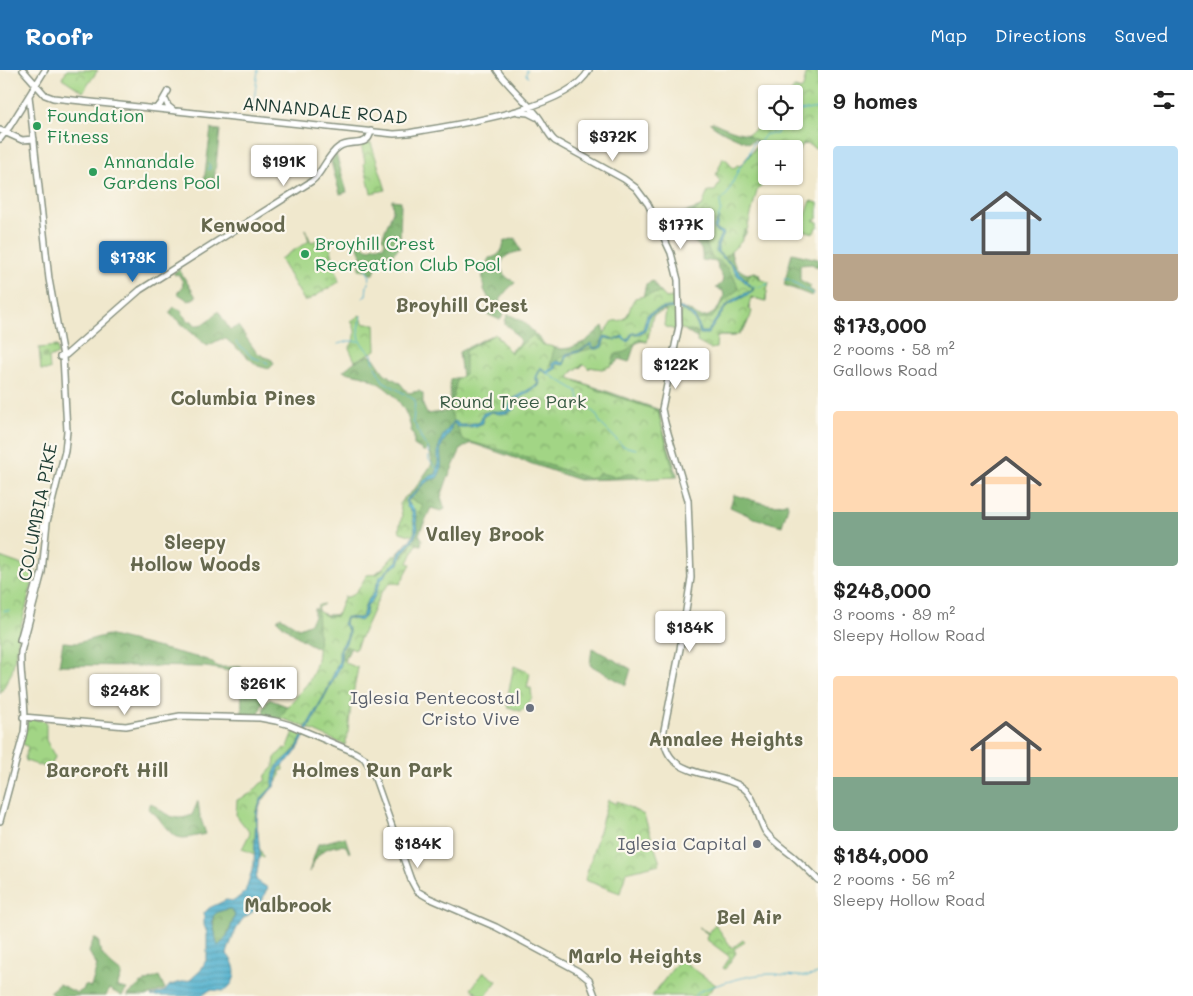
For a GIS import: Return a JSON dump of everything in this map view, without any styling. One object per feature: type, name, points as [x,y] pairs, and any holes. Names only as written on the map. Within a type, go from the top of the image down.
[{"type":"main road","name":"ANNANDALE ROAD","points":[[23,70],[50,98],[392,134],[408,133],[512,112],[573,86],[582,80],[589,70]]},
{"type":"main road","points":[[2,131],[7,130],[44,70]]},
{"type":"main road","points":[[497,70],[510,88],[540,120],[555,141],[624,179],[642,195],[673,257],[678,280],[678,332],[662,409],[688,500],[691,578],[680,649],[664,730],[665,744],[671,757],[684,768],[734,784],[746,790],[752,798],[760,822],[768,834],[818,880]]},
{"type":"main road","points":[[0,139],[2,131],[32,85],[35,84]]},
{"type":"main road","points":[[151,108],[159,106],[168,90]]},
{"type":"main road","name":"COLUMBIA PIKE","points":[[0,820],[23,737],[21,652],[42,572],[47,522],[66,441],[67,415],[62,356],[48,279],[29,96]]},
{"type":"main road","points":[[166,101],[173,110]]},
{"type":"main road","points":[[512,112],[528,113],[540,120]]},
{"type":"main road","points":[[2,131],[34,147]]},
{"type":"main road","points":[[62,356],[73,349],[140,290],[308,183],[319,174],[338,147],[367,140],[370,138],[371,131]]},
{"type":"main road","points":[[22,140],[34,139]]},
{"type":"main road","name":"COLUMBIA PIKE","points":[[0,808],[24,717],[17,658],[20,639],[40,566],[44,520],[64,436],[62,348],[56,324]]},
{"type":"main road","points":[[62,348],[66,351],[73,349]]},
{"type":"main road","points":[[24,606],[32,598]]},
{"type":"main road","points":[[24,717],[126,726],[175,716],[198,715],[271,720],[309,733],[359,754],[369,764],[415,888],[429,898],[496,927],[578,971],[589,980],[594,996]]},
{"type":"green space","points":[[67,70],[98,70],[83,92],[62,78]]},
{"type":"green space","points":[[807,70],[818,72],[818,149],[804,143],[803,144],[803,140],[758,141],[747,135],[758,128],[758,130],[803,130],[803,88]]},
{"type":"green space","points":[[804,91],[808,144],[803,145],[803,140],[758,140],[758,144],[755,140],[749,143],[734,137],[710,123],[713,122],[741,133],[756,132],[758,129],[803,130]]},
{"type":"green space","points":[[211,129],[220,130],[214,181],[204,181]]},
{"type":"green space","points":[[371,143],[386,190],[371,193],[361,145]]},
{"type":"green space","points":[[758,144],[758,180],[752,209],[746,226],[746,233],[740,243],[731,250],[732,258],[740,270],[747,274],[755,272],[759,274],[762,284],[767,289],[766,301],[754,298],[749,299],[749,317],[743,331],[734,336],[717,337],[714,344],[702,340],[685,330],[683,315],[687,309],[702,317],[715,312],[724,296],[723,291],[716,288],[722,283],[723,278],[718,269],[717,262],[702,260],[701,249],[698,245],[678,231],[678,218],[680,214],[701,207]]},
{"type":"green space","points":[[758,145],[758,185],[763,185],[757,191],[747,230],[744,230],[741,242],[724,258],[746,281],[752,272],[759,279],[769,282],[765,301],[751,297],[748,309],[752,311],[750,318],[737,335],[717,335],[716,348],[710,349],[697,342],[698,332],[680,329],[681,309],[697,320],[712,318],[727,298],[739,289],[732,274],[721,262],[712,258],[695,216],[689,217],[702,206],[708,191],[715,191],[720,182],[716,175],[723,158],[728,161],[732,168],[737,165],[741,166]]},
{"type":"green space","points":[[336,154],[347,192],[340,194],[331,162]]},
{"type":"green space","points":[[392,200],[401,201],[400,246],[393,254],[382,257],[374,274],[370,274],[366,269],[363,271],[359,269],[361,255],[355,238],[369,249],[374,246],[384,246],[385,241],[382,238],[393,211]]},
{"type":"green space","points":[[811,201],[818,203],[818,218],[813,220],[818,222],[818,227],[816,227],[814,233],[803,230],[803,223]]},
{"type":"green space","points":[[305,229],[311,242],[328,237],[339,282],[305,302],[280,259],[309,241]]},
{"type":"green space","points":[[515,238],[521,251],[504,258],[501,266],[506,277],[515,283],[504,294],[499,303],[498,307],[505,311],[500,320],[485,313],[490,301],[484,289],[482,279],[484,268],[489,258],[500,253],[504,241]]},
{"type":"green space","points":[[792,253],[818,259],[818,268],[812,264],[800,265],[800,280],[811,286],[809,289],[814,292],[812,296],[784,285]]},
{"type":"green space","points":[[179,269],[196,297],[189,301],[177,293],[182,288],[183,282],[178,274],[175,275],[173,273]]},
{"type":"green space","points":[[653,281],[666,298],[673,297],[674,307],[676,308],[676,330],[665,326],[666,310],[653,315],[647,342],[641,341],[635,344],[629,362],[619,359],[610,366],[602,368],[590,367],[589,369],[584,364],[570,374],[569,378],[660,410],[661,422],[678,477],[579,480],[471,443],[461,449],[447,480],[441,497],[445,509],[441,511],[431,508],[419,534],[422,539],[421,545],[417,544],[385,585],[358,632],[345,660],[292,633],[277,620],[281,617],[299,628],[309,624],[314,616],[314,608],[325,614],[338,614],[345,599],[354,598],[363,584],[391,561],[412,538],[415,531],[415,524],[403,503],[403,499],[414,490],[432,464],[430,451],[427,449],[425,452],[414,445],[414,436],[407,415],[391,393],[366,377],[343,371],[354,362],[369,355],[374,358],[384,373],[400,383],[408,393],[419,391],[423,394],[423,405],[427,414],[450,411],[450,379],[462,377],[459,352],[490,336],[497,336],[509,352],[521,342],[510,327],[505,325],[508,314],[524,322],[546,346],[562,349],[570,348],[586,341],[603,326],[605,333],[620,322],[630,311],[635,298],[643,297],[646,284]]},
{"type":"green space","name":"Round Tree Park","points":[[661,293],[666,298],[673,297],[674,307],[676,308],[675,330],[664,326],[666,310],[653,315],[647,342],[639,339],[625,352],[615,354],[611,366],[602,369],[589,367],[589,369],[584,364],[573,371],[569,378],[597,390],[658,411],[675,477],[644,479],[632,473],[616,477],[600,473],[590,479],[516,454],[463,440],[450,412],[457,379],[465,374],[465,351],[495,334],[511,353],[533,335],[540,344],[554,347],[550,367],[564,356],[597,347],[613,321],[619,321],[626,317],[635,298]]},
{"type":"green space","points":[[174,307],[181,310],[187,321],[192,321],[195,325],[205,323],[218,311],[230,330],[238,326],[257,353],[272,360],[274,364],[269,369],[258,366],[226,339],[221,339],[207,346],[169,313]]},
{"type":"green space","points":[[360,315],[364,324],[375,324],[376,350],[355,361],[349,348],[354,341],[355,334],[351,321]]},
{"type":"green space","points":[[57,346],[58,354],[49,358],[50,370],[41,370],[39,348]]},
{"type":"green space","points":[[734,495],[775,505],[787,502],[788,506],[782,526],[754,518],[730,507]]},
{"type":"green space","points":[[406,496],[423,505],[415,522],[416,527],[413,536],[400,532],[399,529],[402,516],[400,504]]},
{"type":"green space","points":[[413,542],[417,543],[408,563],[411,564],[400,584],[391,582],[381,593],[355,650],[346,646],[340,658],[358,668],[345,745],[280,718],[312,675],[318,647],[317,608],[319,605],[324,604],[318,608],[318,611],[328,617],[337,616],[344,597],[355,593],[367,575],[378,574],[394,555],[403,558]]},
{"type":"green space","points":[[0,557],[36,570],[22,622],[12,672],[0,694]]},
{"type":"green space","points":[[107,635],[208,660],[218,667],[241,667],[264,699],[258,716],[242,715],[241,678],[229,671],[206,667],[59,665],[63,642],[77,643]]},
{"type":"green space","points":[[592,648],[631,669],[626,685],[590,665]]},
{"type":"green space","points":[[514,666],[530,673],[527,688],[531,688],[532,698],[524,709],[520,711],[508,707],[506,704]]},
{"type":"green space","points":[[269,699],[289,707],[279,720],[263,716],[264,707]]},
{"type":"green space","points":[[31,719],[46,721],[46,740],[55,757],[48,768],[26,761],[25,757],[28,747],[23,744],[27,721]]},
{"type":"green space","points":[[295,729],[304,734],[299,747],[297,746],[283,763],[284,770],[280,771],[280,777],[256,810],[259,847],[264,858],[242,849],[250,833],[236,815],[237,800],[252,793],[265,781],[266,775],[274,766],[275,758],[284,748],[287,749]]},
{"type":"green space","points":[[608,800],[616,804],[617,801],[644,815],[660,863],[626,872],[620,893],[585,880]]},
{"type":"green space","points":[[198,801],[200,816],[206,834],[189,838],[177,837],[172,834],[157,816],[148,809],[151,803],[170,816],[180,818],[192,815]]},
{"type":"green space","points":[[345,837],[349,853],[346,846],[334,846],[326,849],[314,861],[309,872],[318,844]]},
{"type":"green space","points":[[231,909],[235,914],[227,936],[218,946],[213,916],[216,912]]},
{"type":"green space","points":[[715,924],[732,948],[743,940],[745,942],[734,949],[736,953],[725,969],[723,968],[730,957],[706,939],[708,934],[698,927],[709,933]]},
{"type":"green space","points":[[94,938],[99,941],[99,946],[106,960],[122,973],[117,987],[127,989],[122,996],[109,989],[106,996],[54,996],[49,992],[59,984],[77,993],[83,990],[85,985],[91,987],[97,966],[89,952]]},
{"type":"green space","points":[[680,959],[716,985],[705,996],[652,996]]},
{"type":"green space","points":[[484,972],[497,981],[486,996],[481,996],[471,989]]},
{"type":"green space","points":[[159,976],[165,989],[147,996],[127,996],[140,984]]},
{"type":"water","points":[[719,217],[716,230],[723,232],[724,235],[718,245],[718,252],[732,264],[754,289],[751,293],[728,306],[735,298],[753,289],[716,252],[716,245],[721,234],[715,231],[714,227]]},
{"type":"water","points":[[669,307],[682,308],[695,317],[701,332],[707,332],[726,307],[708,334],[700,334],[693,318],[681,310],[674,308],[658,311],[650,315],[645,331],[633,334],[628,342],[622,338],[615,340],[605,338],[602,347],[593,349],[590,345],[579,352],[568,355],[564,365],[555,364],[557,368],[547,374],[541,369],[537,377],[540,383],[539,386],[513,402],[515,408],[509,413],[499,414],[492,412],[484,416],[483,423],[480,425],[457,427],[453,424],[441,447],[441,470],[437,478],[423,485],[407,501],[415,510],[418,529],[414,539],[402,554],[399,564],[390,569],[381,580],[374,598],[367,606],[366,615],[360,621],[346,619],[345,624],[349,629],[349,635],[341,650],[341,665],[299,747],[293,756],[279,769],[275,786],[264,797],[258,810],[257,824],[260,853],[256,880],[268,888],[257,909],[244,918],[236,929],[227,954],[235,969],[232,983],[224,991],[210,990],[202,996],[151,996],[165,991],[170,985],[190,980],[201,970],[207,958],[207,933],[204,925],[204,913],[209,908],[226,900],[234,901],[245,892],[254,864],[256,812],[262,797],[272,787],[277,766],[296,749],[326,692],[339,661],[339,651],[347,637],[348,630],[343,624],[346,617],[362,617],[366,603],[374,592],[379,578],[397,561],[400,552],[412,538],[415,531],[412,512],[407,507],[405,500],[426,479],[436,474],[438,449],[442,437],[454,421],[459,425],[470,425],[478,423],[481,420],[482,414],[486,412],[508,411],[511,400],[538,384],[535,377],[540,367],[547,371],[554,367],[553,363],[557,361],[563,363],[566,354],[581,350],[591,343],[593,347],[597,348],[606,336],[614,339],[623,336],[627,340],[632,333],[643,329],[647,315],[654,311]],"holes":[[[231,909],[235,914],[227,936],[218,946],[213,916],[218,912]]]},
{"type":"waterway","points":[[252,116],[258,70]]},
{"type":"waterway","points":[[527,70],[526,75],[528,77]]},
{"type":"waterway","points":[[803,110],[818,108]]},
{"type":"waterway","points":[[718,218],[721,210],[720,202],[728,193],[739,168],[748,157],[753,143],[760,142],[766,134],[777,134],[778,130]]},
{"type":"waterway","points":[[208,169],[210,169],[209,164]]},
{"type":"waterway","points":[[361,260],[367,265],[366,270],[370,277],[366,295],[363,298]]},
{"type":"waterway","points":[[784,279],[788,279],[814,294]]},
{"type":"waterway","points":[[753,286],[758,287],[768,284]]},
{"type":"waterway","points":[[360,340],[358,329],[361,316]]},
{"type":"waterway","points":[[338,344],[360,341],[372,354],[375,367],[383,381],[415,400],[413,422],[423,442],[428,447],[429,460],[438,470]]},
{"type":"waterway","points":[[236,342],[252,357],[268,363]]},
{"type":"waterway","points":[[547,373],[577,391],[581,407],[594,412],[601,424]]},
{"type":"waterway","points":[[602,425],[623,446],[636,449]]},
{"type":"waterway","points":[[4,611],[9,611]]},
{"type":"waterway","points":[[695,996],[698,992],[715,986],[753,976],[771,974],[806,976],[818,974]]},
{"type":"place","name":"Foundation Fitness","points":[[37,126]]},
{"type":"place","name":"Annandale Gardens Pool","points":[[93,172]]},
{"type":"place","name":"Broyhill Crest Recreation Club Pool","points":[[305,254]]},
{"type":"place","name":"Iglesia Pentecostal Cristo Vive","points":[[530,708]]},
{"type":"place","name":"Iglesia Capital","points":[[757,844]]},
{"type":"district","name":"Kenwood","points":[[243,225]]},
{"type":"district","name":"Broyhill Crest","points":[[462,305]]},
{"type":"district","name":"Columbia Pines","points":[[243,398]]},
{"type":"district","name":"Valley Brook","points":[[485,534]]},
{"type":"district","name":"Sleepy Hollow Woods","points":[[195,553]]},
{"type":"district","name":"Annalee Heights","points":[[726,739]]},
{"type":"district","name":"Barcroft Hill","points":[[107,770]]},
{"type":"district","name":"Holmes Run Park","points":[[372,770]]},
{"type":"district","name":"Malbrook","points":[[288,905]]},
{"type":"district","name":"Bel Air","points":[[749,917]]},
{"type":"district","name":"Marlo Heights","points":[[635,956]]}]
